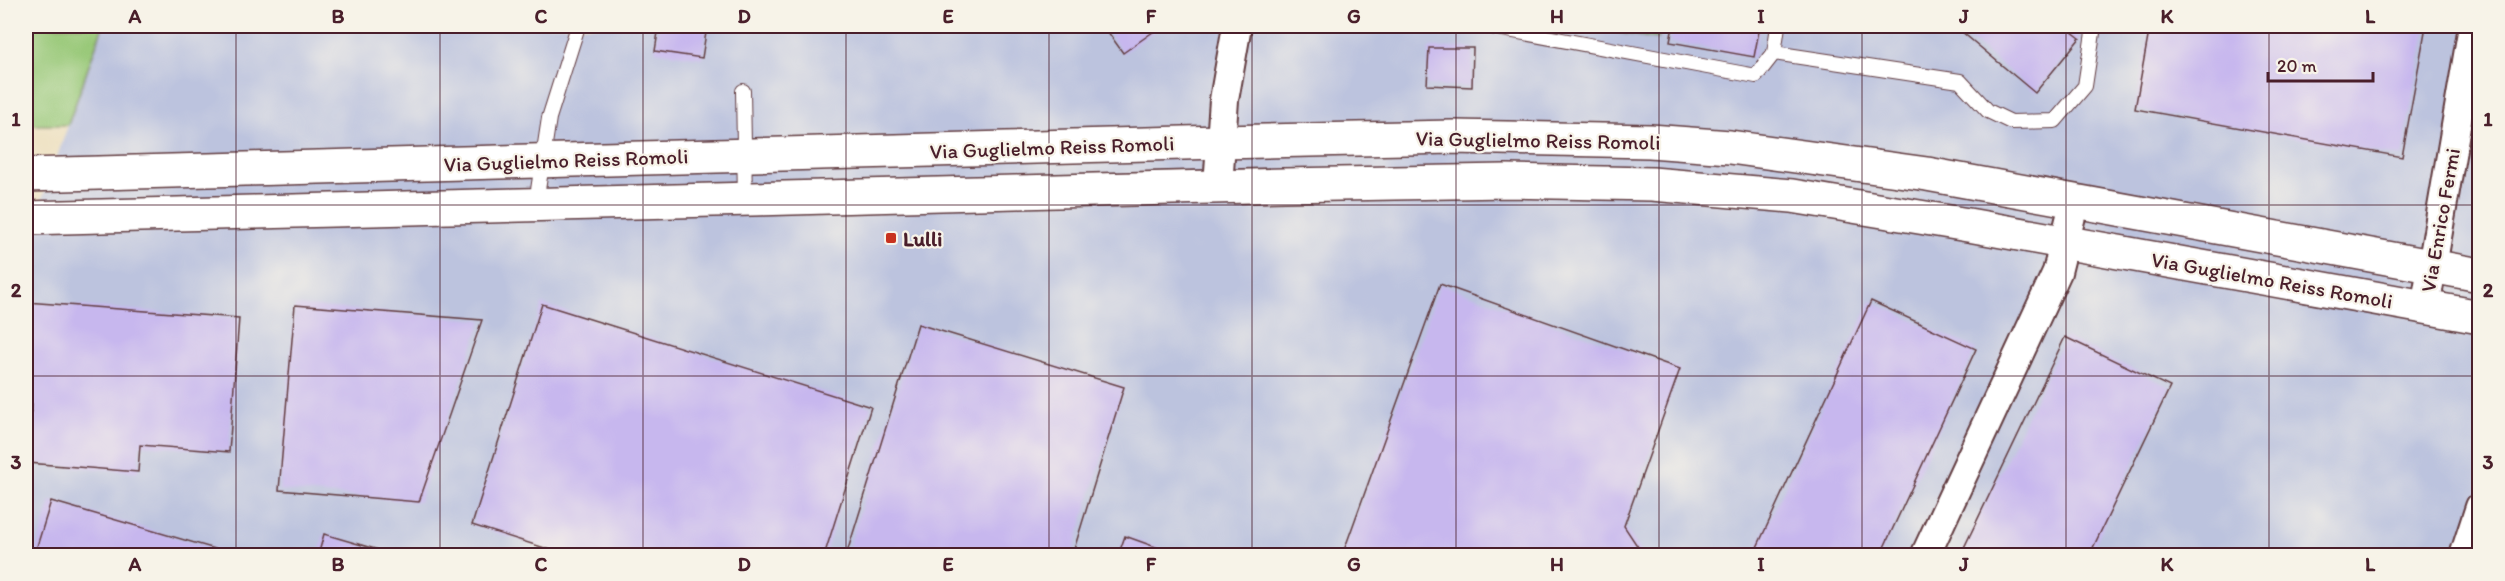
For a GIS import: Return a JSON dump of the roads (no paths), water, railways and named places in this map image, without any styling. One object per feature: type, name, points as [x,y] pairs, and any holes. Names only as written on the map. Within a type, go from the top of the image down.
[{"type":"main road","name":"Via Guglielmo Reiss Romoli","points":[[26,175],[1453,137],[1650,141],[1730,147],[1915,172],[2480,275]]},
{"type":"main road","name":"Via Guglielmo Reiss Romoli","points":[[26,218],[1218,186],[1506,181],[1652,184],[1792,196],[2065,242],[2480,317]]},
{"type":"street","points":[[1218,186],[1224,100],[1237,26]]},
{"type":"street","name":"Via Enrico Fermi","points":[[2425,308],[2473,26]]},
{"type":"street","points":[[1925,555],[2057,272],[2075,200]]},
{"type":"street","points":[[2464,555],[2480,507]]},
{"type":"lane","points":[[536,203],[549,118],[578,26]]},
{"type":"lane","points":[[1486,26],[1756,76],[1774,53],[1778,26]]},
{"type":"lane","points":[[1774,53],[1960,81],[1988,111],[2011,122],[2055,121],[2085,86],[2094,26]]},
{"type":"lane","points":[[743,91],[745,198]]},
{"type":"place","name":"Lulli","points":[[891,238]]}]
